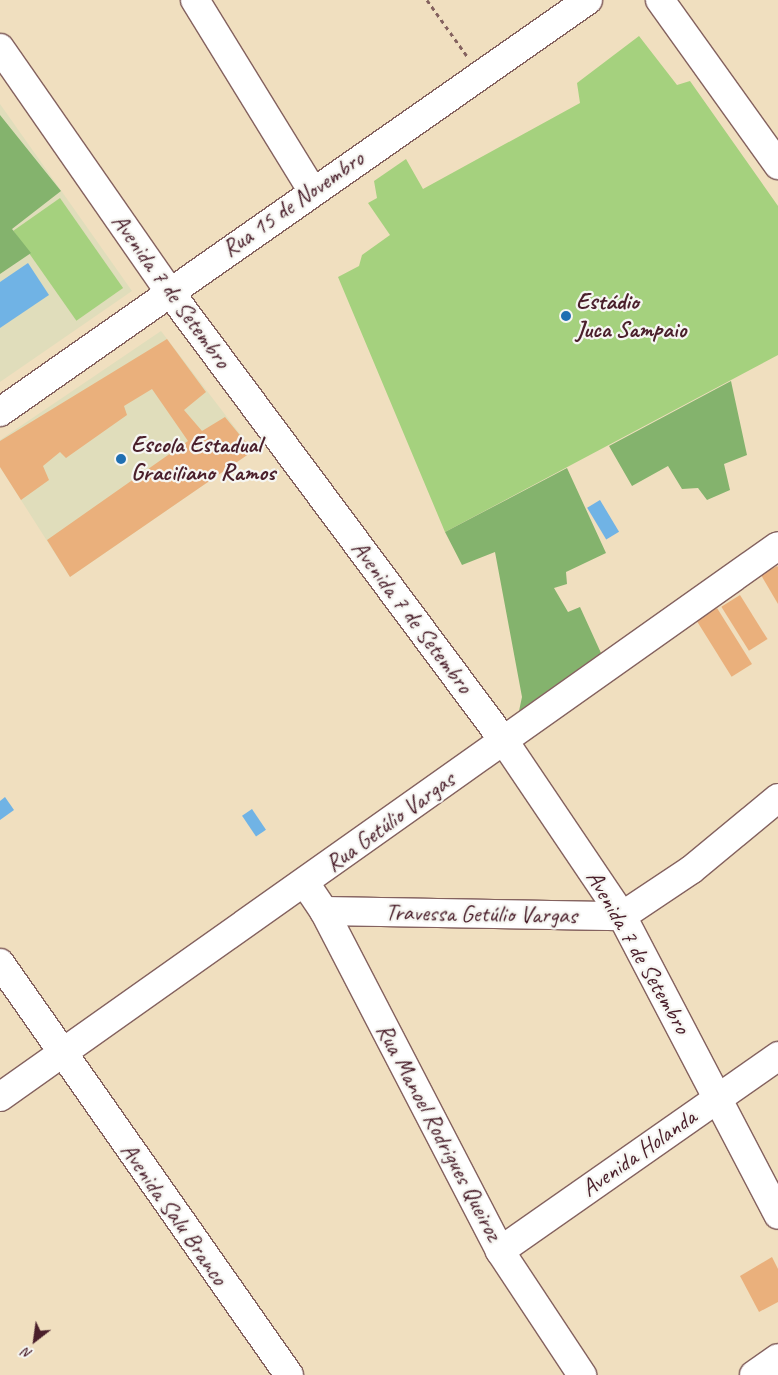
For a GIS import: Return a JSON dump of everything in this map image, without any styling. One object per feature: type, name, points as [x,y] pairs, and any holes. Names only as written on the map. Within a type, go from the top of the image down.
[{"type":"street","points":[[195,0],[312,190]]},
{"type":"street","name":"Rua 15 de Novembro","points":[[0,412],[312,190],[588,0]]},
{"type":"street","points":[[660,0],[778,165]]},
{"type":"street","name":"Avenida 7 de Setembro","points":[[0,48],[169,292],[504,741],[622,916],[720,1097],[778,1215]]},
{"type":"street","name":"Rua Getúlio Vargas","points":[[0,1097],[305,883],[778,546]]},
{"type":"street","points":[[622,916],[691,870],[778,798]]},
{"type":"street","name":"Rua Manoel Rodrigues Queiroz","points":[[305,883],[324,911],[500,1251],[582,1375]]},
{"type":"street","name":"Travessa Getúlio Vargas","points":[[324,911],[622,916]]},
{"type":"street","name":"Avenida Salu Branco","points":[[0,963],[289,1375]]},
{"type":"street","name":"Avenida Holanda","points":[[500,1251],[778,1056]]},
{"type":"street","points":[[754,1375],[778,1358]]},
{"type":"path","points":[[427,0],[481,75]]},
{"type":"shaded area","points":[[0,104],[132,291],[0,382]]},
{"type":"shaded area","name":"Escola Estadual Graciliano Ramos","points":[[161,331],[253,451],[70,577],[0,467],[0,440]]},
{"type":"green space","name":"Estádio Juca Sampaio","points":[[639,36],[677,85],[690,81],[778,206],[778,355],[445,532],[338,277],[359,266],[362,255],[390,235],[368,203],[377,198],[374,181],[406,159],[423,189],[580,103],[577,83]]},
{"type":"green space","points":[[0,115],[61,191],[12,229],[31,253],[0,274]]},
{"type":"green space","points":[[60,198],[123,288],[76,321],[13,231]]},
{"type":"green space","points":[[731,381],[747,455],[724,464],[730,490],[707,500],[698,488],[682,489],[668,466],[632,486],[609,446]]},
{"type":"green space","points":[[567,468],[606,553],[566,572],[567,584],[554,588],[568,612],[580,607],[601,653],[519,711],[522,697],[495,552],[462,565],[445,532]]},
{"type":"water","points":[[28,263],[49,295],[0,328],[0,282]]},
{"type":"water","points":[[600,500],[619,532],[606,539],[587,508]]},
{"type":"water","points":[[5,797],[14,810],[0,820],[0,801]]},
{"type":"water","points":[[252,809],[266,830],[256,836],[242,816]]},
{"type":"building","name":"Escola Estadual Graciliano Ramos","points":[[167,339],[206,392],[184,410],[202,431],[225,417],[253,451],[70,577],[47,540],[188,441],[152,389],[124,406],[127,415],[66,458],[60,452],[43,466],[49,480],[21,500],[0,467],[0,441]]},
{"type":"building","points":[[778,567],[778,604],[761,575]]},
{"type":"building","points":[[740,595],[768,639],[749,651],[721,607]]},
{"type":"building","points":[[717,608],[752,664],[732,677],[697,621]]},
{"type":"building","points":[[772,1257],[778,1269],[778,1302],[759,1312],[740,1276]]},
{"type":"place","name":"Estádio Juca Sampaio","points":[[566,316]]},
{"type":"place","name":"Escola Estadual Graciliano Ramos","points":[[121,459]]}]
